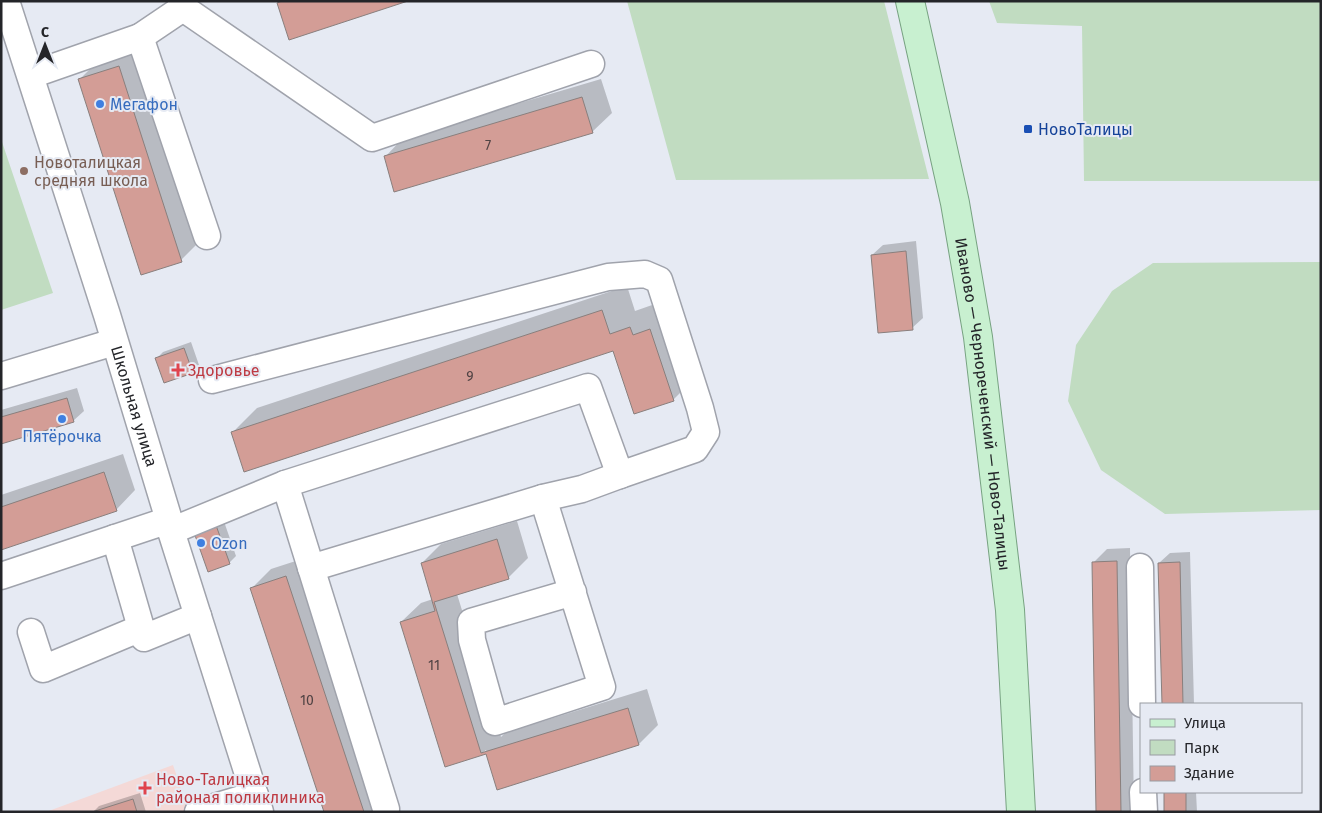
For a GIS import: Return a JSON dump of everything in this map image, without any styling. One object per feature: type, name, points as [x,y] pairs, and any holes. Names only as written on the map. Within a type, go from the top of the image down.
[{"type":"main road","name":"Иваново — Чернореченский — Ново-Талицы","points":[[910,1],[955,203],[978,337],[1010,610],[1021,812]]},
{"type":"street","name":"Школьная улица","points":[[6,1],[107,315],[198,616],[258,803]]},
{"type":"street","points":[[31,75],[140,37],[190,4],[372,138],[591,64]]},
{"type":"street","points":[[140,37],[208,236]]},
{"type":"street","points":[[212,380],[608,277],[645,274],[659,280],[706,432],[695,449],[582,489],[544,498],[311,568]]},
{"type":"street","points":[[1,376],[114,342]]},
{"type":"street","points":[[1,576],[115,538],[170,525],[285,484],[588,386],[620,474]]},
{"type":"street","points":[[285,484],[386,809]]},
{"type":"street","points":[[544,498],[602,687],[495,722],[472,640],[471,622],[572,592]]},
{"type":"street","points":[[115,538],[144,638],[198,616]]},
{"type":"street","points":[[1140,567],[1142,703]]},
{"type":"street","points":[[31,632],[43,669],[141,628]]},
{"type":"street","points":[[1143,793],[1144,812]]},
{"type":"street","points":[[198,812],[258,803]]},
{"type":"shaded area","name":"Ново-Талицкая районая поликлиника","points":[[173,765],[189,812],[46,812]]},
{"type":"green space","points":[[627,1],[884,1],[929,179],[676,180]]},
{"type":"green space","points":[[989,1],[1321,1],[1321,181],[1084,181],[1082,26],[997,23]]},
{"type":"green space","points":[[1,139],[53,293],[1,310]]},
{"type":"green space","points":[[1321,262],[1321,510],[1165,514],[1101,470],[1068,401],[1076,345],[1112,291],[1153,263]]},
{"type":"building","points":[[282,1],[408,1],[289,40],[277,3]]},
{"type":"building","points":[[119,66],[182,262],[141,275],[78,79]]},
{"type":"building","points":[[582,97],[593,133],[394,192],[384,156]]},
{"type":"building","points":[[906,251],[913,330],[878,333],[871,255]]},
{"type":"building","points":[[602,310],[610,334],[630,327],[633,335],[650,329],[674,401],[634,414],[613,351],[244,472],[231,432]]},
{"type":"building","points":[[184,348],[193,373],[164,383],[155,358]]},
{"type":"building","points":[[67,398],[74,422],[1,444],[1,417]]},
{"type":"building","points":[[104,472],[117,511],[1,550],[1,507]]},
{"type":"building","points":[[213,517],[230,564],[208,572],[191,524]]},
{"type":"building","points":[[497,539],[509,579],[434,602],[481,753],[628,708],[639,745],[497,790],[486,754],[445,767],[400,622],[435,611],[421,563]]},
{"type":"building","points":[[1117,561],[1121,812],[1096,812],[1092,562]]},
{"type":"building","points":[[1180,562],[1183,703],[1162,703],[1158,563]]},
{"type":"building","points":[[286,576],[364,812],[324,812],[250,588]]},
{"type":"building","points":[[1164,793],[1186,793],[1186,812],[1164,812]]},
{"type":"building","points":[[133,799],[137,812],[92,812]]},
{"type":"place","name":"Мегафон","points":[[100,104]]},
{"type":"place","name":"НовоТалицы","points":[[1028,129]]},
{"type":"place","name":"Новоталицкая средняя школа","points":[[24,171]]},
{"type":"place","name":"Здоровье","points":[[178,370]]},
{"type":"place","name":"Пятёрочка","points":[[62,419]]},
{"type":"place","name":"Ozon","points":[[201,543]]},
{"type":"place","name":"Ново-Талицкая районая поликлиника","points":[[145,788]]}]
